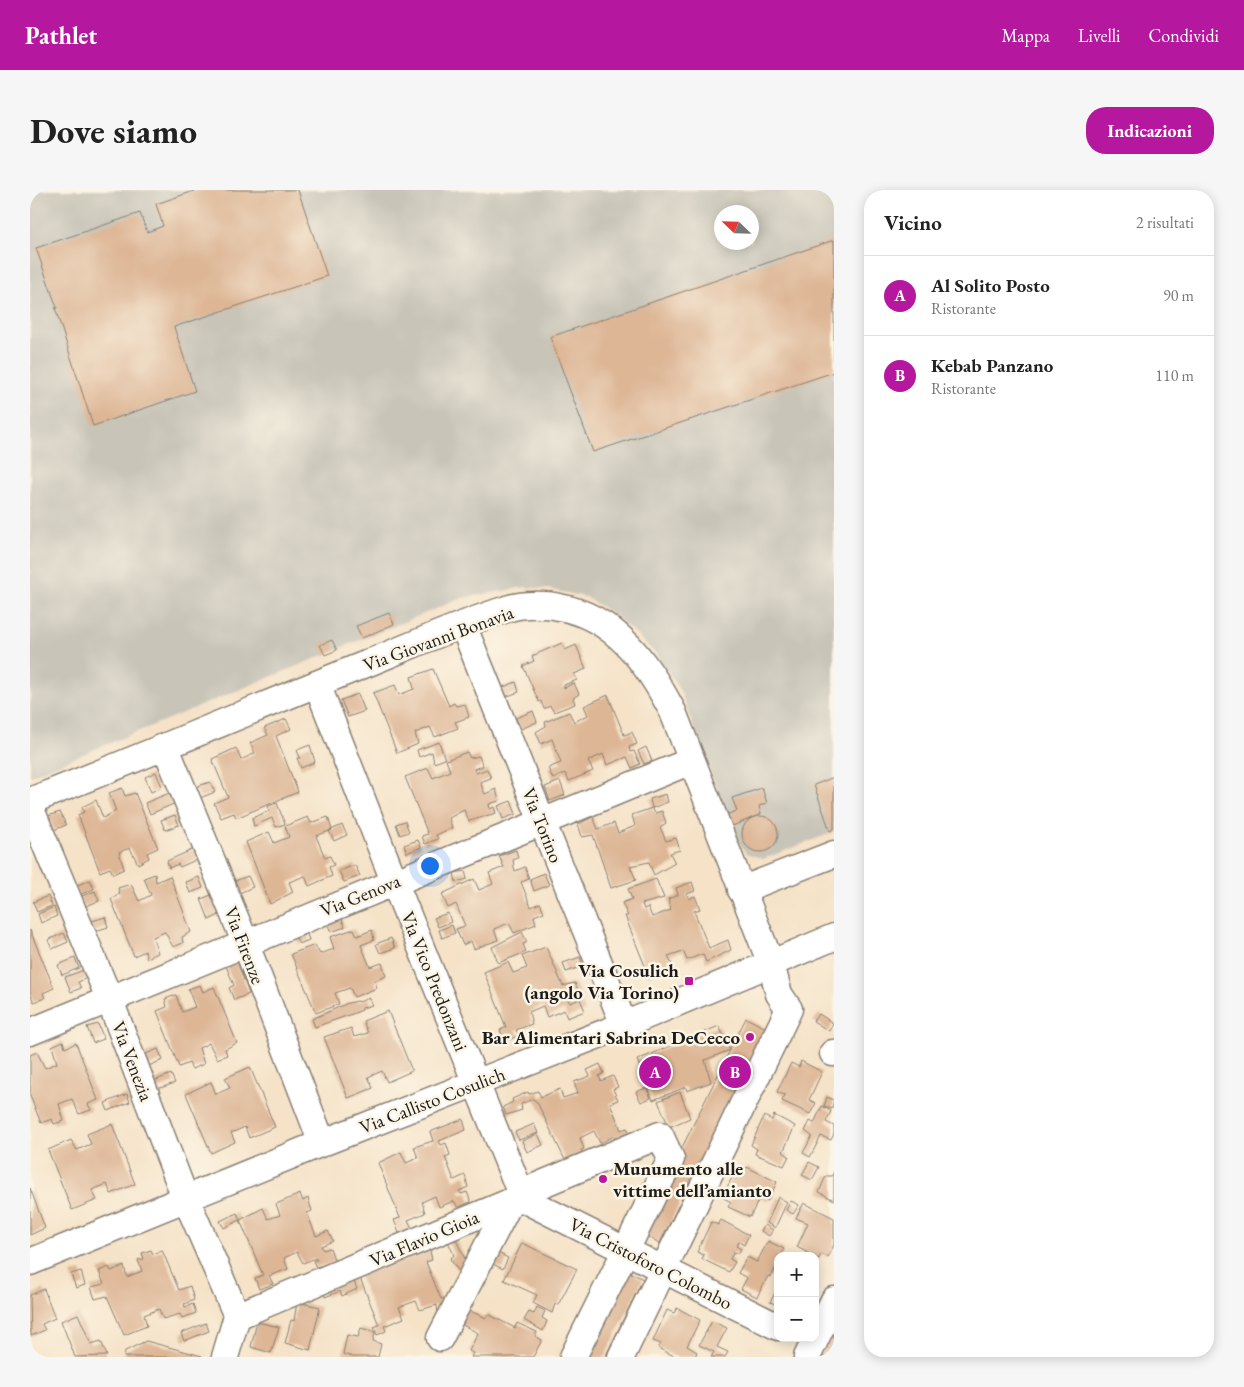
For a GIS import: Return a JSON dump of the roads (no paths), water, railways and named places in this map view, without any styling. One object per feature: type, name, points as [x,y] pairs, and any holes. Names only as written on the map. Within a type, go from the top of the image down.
[{"type":"street","name":"Via Giovanni Bonavia","points":[[30,801],[166,748],[317,684],[512,607],[558,606],[591,616],[617,633],[640,657],[657,681],[673,712],[771,964],[779,994],[789,1009],[620,1357]]},
{"type":"street","name":"Via Torino","points":[[463,625],[624,1026]]},
{"type":"street","name":"Via Vico Predonzani","points":[[317,684],[394,881],[523,1196]]},
{"type":"street","name":"Via Firenze","points":[[166,748],[245,942],[322,1143]]},
{"type":"street","name":"Via Genova","points":[[30,1032],[245,942],[691,761]]},
{"type":"street","name":"Via Venezia","points":[[30,807],[109,998],[186,1198],[237,1316]]},
{"type":"street","points":[[741,890],[834,854]]},
{"type":"street","name":"Via Callisto Cosulich","points":[[30,1262],[322,1143],[624,1026],[834,937]]},
{"type":"street","name":"Via Flavio Gioia","points":[[237,1316],[523,1196],[660,1134],[670,1159],[626,1249]]},
{"type":"street","name":"Via Cristoforo Colombo","points":[[523,1196],[774,1325]]},
{"type":"street","name":"Via Flavio Gioia","points":[[440,1338],[523,1196]]},
{"type":"street","points":[[573,1357],[626,1249]]},
{"type":"street","points":[[806,1347],[834,1300]]},
{"type":"street","points":[[225,1357],[237,1316]]},
{"type":"place","name":"Via Cosulich (angolo Via Torino)","points":[[689,981]]},
{"type":"place","name":"Bar Alimentari Sabrina DeCecco","points":[[750,1037]]},
{"type":"place","name":"Al Solito Posto","points":[[655,1072]]},
{"type":"place","name":"Kebab Panzano","points":[[735,1072]]},
{"type":"place","name":"Munumento alle vittime dell’amianto","points":[[603,1179]]}]
